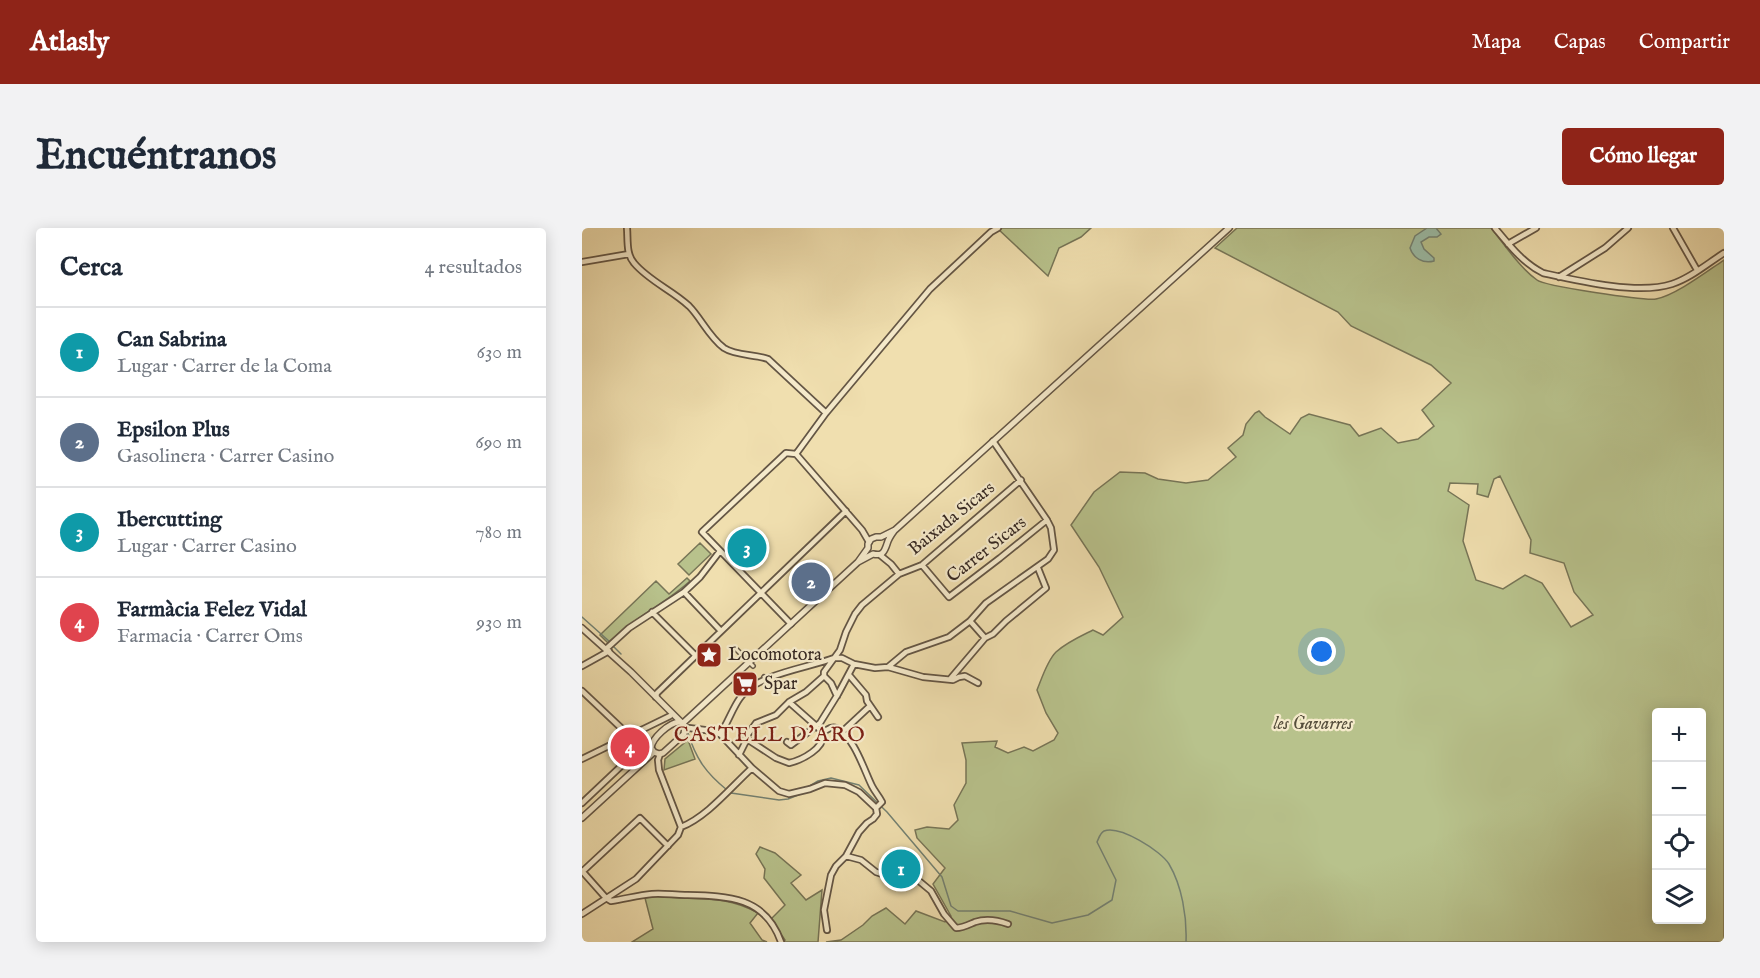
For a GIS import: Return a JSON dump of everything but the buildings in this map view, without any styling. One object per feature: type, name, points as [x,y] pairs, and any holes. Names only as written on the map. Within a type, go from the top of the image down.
[{"type":"street","points":[[627,228],[629,254],[634,263],[690,307],[717,342],[726,349],[759,355],[768,359],[826,413]]},
{"type":"street","points":[[796,454],[826,413],[930,289],[991,232],[999,228]]},
{"type":"street","points":[[891,564],[886,543],[895,530],[1229,228]]},
{"type":"street","points":[[1496,228],[1522,259],[1532,268],[1543,273],[1635,289],[1674,284],[1724,253]]},
{"type":"street","points":[[1508,244],[1536,228]]},
{"type":"street","points":[[1558,277],[1605,248],[1628,228]]},
{"type":"street","points":[[1673,228],[1697,270]]},
{"type":"street","points":[[582,262],[629,254]]},
{"type":"street","points":[[888,667],[906,652],[943,640],[970,621],[986,603],[1038,568],[1054,550],[1051,528],[1047,520],[993,441]]},
{"type":"street","points":[[791,624],[702,532],[786,453],[796,454],[846,511],[870,542],[873,554]]},
{"type":"street","name":"Baixada Sicars","points":[[824,676],[824,672],[840,650],[855,614],[862,605],[899,574],[922,565],[1021,480]]},
{"type":"street","points":[[656,698],[657,693],[720,630],[846,511]]},
{"type":"street","name":"Carrer Sicars","points":[[922,565],[950,597],[1047,520]]},
{"type":"street","points":[[858,562],[870,542],[895,530]]},
{"type":"street","points":[[881,537],[886,543]]},
{"type":"street","points":[[880,555],[886,550]]},
{"type":"street","points":[[582,666],[608,649],[628,628],[684,592],[700,577],[720,551]]},
{"type":"street","points":[[582,914],[636,879],[678,835],[681,827],[659,770],[652,742],[670,725],[682,725],[751,664],[858,562],[873,554],[880,555],[899,574]]},
{"type":"street","points":[[949,680],[985,638],[993,634],[1046,588],[1038,568]]},
{"type":"street","points":[[684,592],[720,630]]},
{"type":"street","points":[[652,612],[695,655]]},
{"type":"street","points":[[970,621],[985,638]]},
{"type":"street","points":[[582,628],[608,649],[682,725],[720,735],[778,791],[789,794],[825,783],[845,785],[859,792],[877,807]]},
{"type":"street","points":[[736,649],[751,664]]},
{"type":"street","points":[[840,650],[842,658]]},
{"type":"street","points":[[720,735],[741,696],[766,679],[834,658],[842,658],[854,664],[875,668],[888,667],[922,677],[949,680],[965,676],[978,683]]},
{"type":"street","points":[[787,742],[791,745],[820,723],[854,664]]},
{"type":"street","points":[[849,675],[866,695],[867,701],[878,717]]},
{"type":"street","points":[[739,755],[747,739],[746,736],[756,723],[776,715],[789,701],[806,692],[824,676],[831,683],[837,696]]},
{"type":"street","points":[[582,691],[637,743],[638,748],[582,803]]},
{"type":"street","points":[[747,739],[776,758],[789,763],[802,758],[820,746],[824,737],[823,732],[789,701]]},
{"type":"street","points":[[841,733],[870,706]]},
{"type":"street","points":[[582,759],[669,714]]},
{"type":"street","points":[[669,714],[670,725]]},
{"type":"street","points":[[582,818],[655,751],[683,735],[682,725]]},
{"type":"street","points":[[823,732],[836,728],[849,741],[859,755],[882,802],[877,807],[877,814],[859,832],[846,857],[836,866],[829,883],[824,910],[827,930]]},
{"type":"street","points":[[638,748],[655,751]]},
{"type":"street","points":[[681,827],[699,818],[752,768]]},
{"type":"street","points":[[668,846],[640,818],[582,871],[611,901],[654,894],[711,895],[744,901],[768,918],[781,942]]},
{"type":"street","points":[[846,857],[861,860],[882,874],[899,874],[919,881],[931,891],[944,914],[956,928],[987,919],[999,920],[1008,924]]},
{"type":"green space","points":[[997,228],[1091,228],[1081,237],[1059,248],[1048,276]]},
{"type":"green space","name":"les Gavarres","points":[[1237,228],[1491,228],[1518,262],[1537,280],[1575,289],[1648,299],[1656,299],[1673,293],[1724,260],[1724,942],[826,942],[841,940],[886,908],[905,924],[916,911],[945,922],[951,916],[933,884],[945,868],[917,838],[915,830],[927,827],[949,829],[958,820],[954,805],[966,783],[966,760],[962,743],[997,741],[995,747],[1008,753],[1024,747],[1033,751],[1054,740],[1058,733],[1046,713],[1037,690],[1050,660],[1069,642],[1093,630],[1103,635],[1123,617],[1099,567],[1071,525],[1094,492],[1120,472],[1145,473],[1158,479],[1186,483],[1208,480],[1236,457],[1228,448],[1243,435],[1246,424],[1259,411],[1290,434],[1301,418],[1309,414],[1350,425],[1359,436],[1381,428],[1398,443],[1418,439],[1434,426],[1422,410],[1451,383],[1431,365],[1351,326],[1338,312],[1215,248]],"holes":[[[1500,476],[1531,540],[1530,553],[1564,563],[1574,592],[1593,615],[1571,627],[1542,583],[1525,575],[1503,589],[1476,580],[1463,541],[1469,505],[1448,491],[1450,483],[1478,484],[1477,494],[1488,497],[1494,479]]]},
{"type":"green space","points":[[700,543],[711,554],[689,575],[678,564]]},
{"type":"green space","points":[[687,578],[690,581],[608,643],[600,635],[656,581],[669,594]]},
{"type":"green space","points":[[688,740],[695,759],[664,770],[665,759]]},
{"type":"green space","points":[[760,847],[775,853],[801,875],[791,883],[806,900],[822,890],[818,942],[782,942],[785,940],[771,919],[785,905],[764,878],[765,869],[756,854]]},
{"type":"green space","points":[[655,896],[720,900],[745,907],[758,913],[750,923],[762,940],[767,942],[632,942],[653,929],[645,898]]},
{"type":"shaded area","points":[[1427,228],[1436,228],[1441,234],[1421,242],[1424,249],[1434,258],[1434,261],[1430,262],[1413,255],[1410,248],[1415,236]]},
{"type":"waterway","points":[[582,617],[610,642]]},
{"type":"waterway","points":[[613,646],[621,654]]},
{"type":"waterway","points":[[688,733],[703,765],[727,790]]},
{"type":"waterway","points":[[808,787],[818,781],[831,778],[859,785],[887,812],[942,877],[951,906],[958,911],[1010,911],[1052,923],[1088,915],[1112,900],[1116,880],[1097,842],[1100,836],[1104,831],[1111,830],[1129,835],[1158,853],[1174,873],[1183,902],[1186,942]]},
{"type":"waterway","points":[[731,793],[779,800],[803,793]]},
{"type":"place","name":"Ibercutting","points":[[747,548]]},
{"type":"place","name":"Epsilon Plus","points":[[811,582]]},
{"type":"place","name":"Locomotora","points":[[709,655]]},
{"type":"place","name":"Spar","points":[[745,684]]},
{"type":"place","name":"Farmàcia Felez Vidal","points":[[630,747]]},
{"type":"place","name":"Can Sabrina","points":[[901,869]]},
{"type":"district","name":"CASTELL D'ARO","points":[[770,735]]}]
